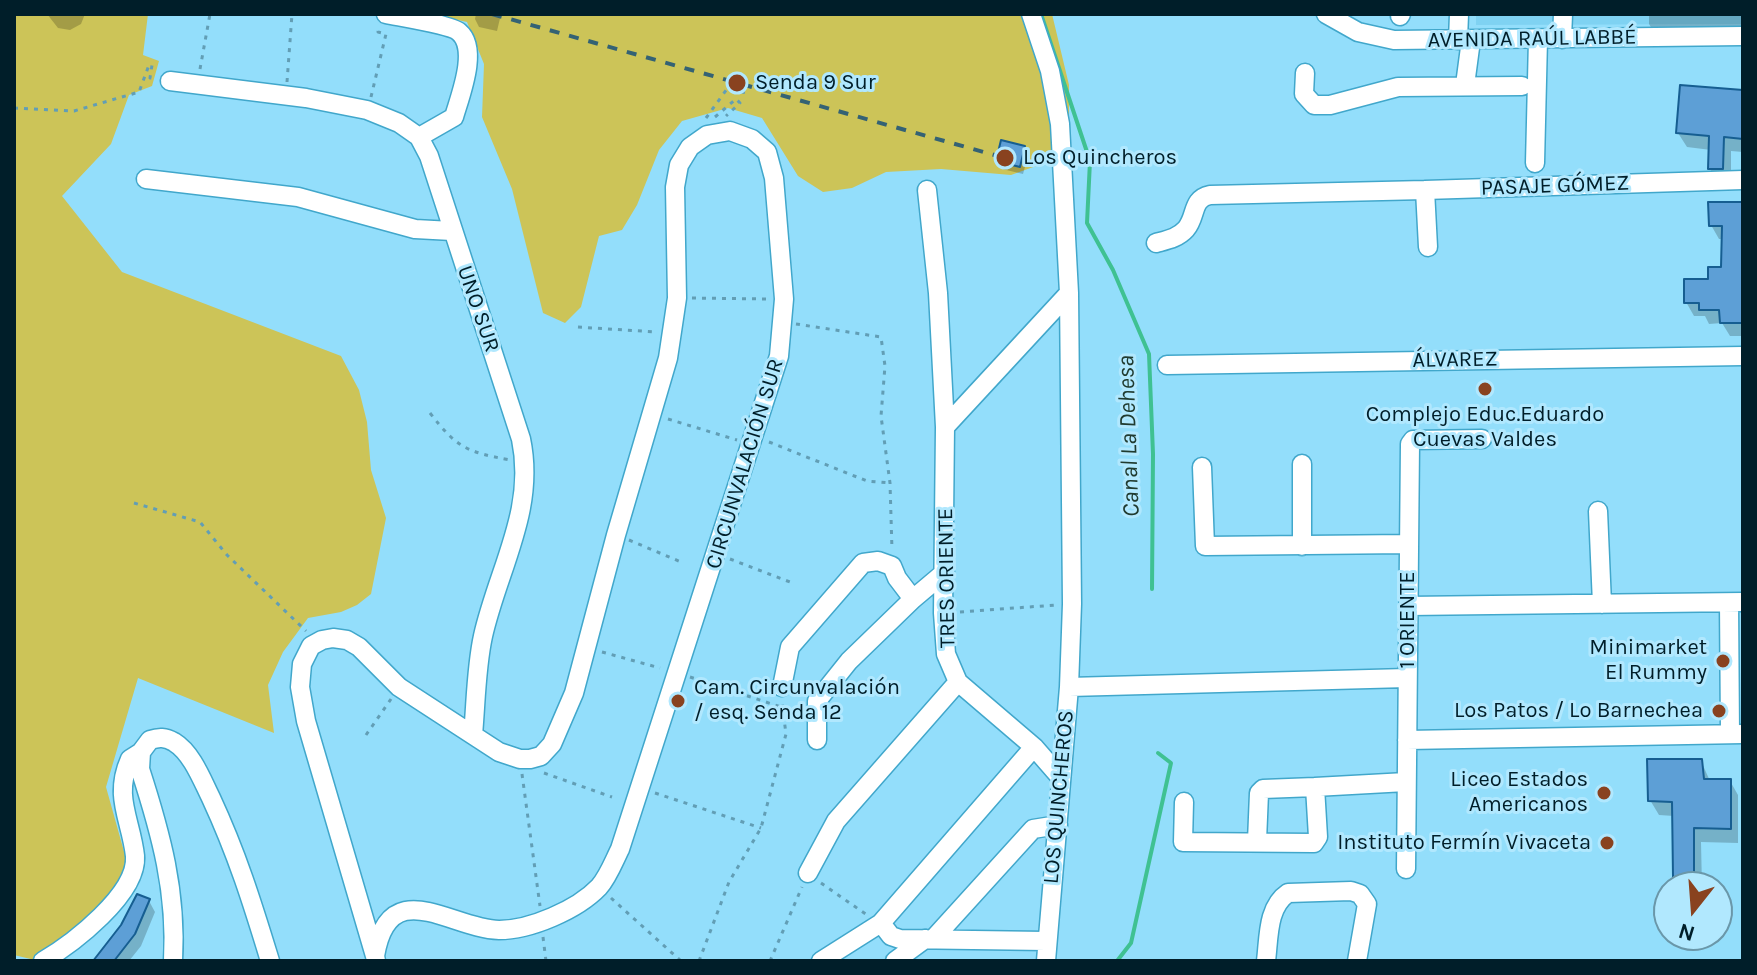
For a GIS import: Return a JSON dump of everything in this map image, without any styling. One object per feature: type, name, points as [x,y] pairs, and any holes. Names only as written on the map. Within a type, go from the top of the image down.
[{"type":"street","name":"LOS QUINCHEROS","points":[[1031,14],[1050,71],[1060,124],[1069,293],[1072,604],[1069,687],[1046,961]]},
{"type":"street","name":"AVENIDA RAÚL LABBÉ","points":[[1326,14],[1358,32],[1384,39],[1743,36]]},
{"type":"street","points":[[1459,14],[1465,40],[1465,85]]},
{"type":"street","points":[[1562,39],[1563,14]]},
{"type":"street","points":[[170,81],[286,95],[367,110],[399,123],[419,137],[454,117],[467,76],[467,41],[458,30],[383,18]]},
{"type":"street","points":[[1535,163],[1538,39]]},
{"type":"street","points":[[1305,73],[1304,94],[1314,105],[1330,105],[1398,87],[1522,86]]},
{"type":"street","name":"CIRCUNVALACIÓN SUR","points":[[376,959],[380,935],[388,922],[413,909],[437,912],[488,929],[519,928],[542,922],[570,908],[599,887],[620,849],[774,378],[784,322],[774,178],[767,152],[752,139],[730,131],[707,135],[690,147],[679,165],[675,187],[677,298],[673,333],[574,693],[552,744],[541,756],[520,759]]},
{"type":"street","name":"UNO SUR","points":[[419,137],[429,156],[521,439],[525,463],[523,507],[482,638],[473,735]]},
{"type":"street","points":[[146,179],[298,197],[415,229],[452,231]]},
{"type":"street","name":"PASAJE GÓMEZ","points":[[1156,243],[1179,235],[1188,227],[1195,203],[1201,197],[1210,195],[1743,180]]},
{"type":"street","name":"TRES ORIENTE","points":[[927,190],[938,293],[945,427],[943,613],[946,654],[958,682]]},
{"type":"street","points":[[1425,190],[1428,247]]},
{"type":"street","points":[[945,427],[1069,293]]},
{"type":"street","name":"ÁLVAREZ","points":[[1167,365],[1743,356]]},
{"type":"street","name":"1 ORIENTE","points":[[1406,869],[1410,444],[1413,440],[1482,439]]},
{"type":"street","points":[[1302,464],[1302,546]]},
{"type":"street","points":[[1202,467],[1205,546],[1408,544]]},
{"type":"street","points":[[1598,511],[1602,604]]},
{"type":"street","points":[[782,687],[790,647],[863,563],[878,561],[892,566],[913,599]]},
{"type":"street","points":[[817,740],[817,701],[849,661],[945,572]]},
{"type":"street","points":[[1407,740],[1736,734],[1736,602],[1408,606]]},
{"type":"street","points":[[316,642],[333,638],[353,643],[399,687],[499,752],[520,759]]},
{"type":"street","name":"CIRCUNVALACIÓN SUR","points":[[316,642],[308,651],[300,671],[303,708],[376,959]]},
{"type":"street","points":[[1069,687],[1407,678]]},
{"type":"street","points":[[808,873],[836,821],[958,682],[1034,747],[1061,778]]},
{"type":"street","points":[[43,961],[114,903],[126,887],[135,866],[121,789],[130,759],[141,752],[150,740],[161,737],[175,743],[196,768],[247,883],[270,961]]},
{"type":"street","points":[[821,961],[881,923],[1034,747]]},
{"type":"street","points":[[141,752],[140,769],[171,880],[175,936],[173,961]]},
{"type":"street","points":[[1257,841],[1259,793],[1263,789],[1406,782]]},
{"type":"street","points":[[1184,802],[1183,842],[1314,843],[1317,841],[1315,787]]},
{"type":"street","points":[[895,961],[930,938],[1033,829],[1058,825]]},
{"type":"street","points":[[1266,961],[1272,915],[1281,898],[1288,893],[1351,891],[1360,894],[1367,904],[1357,961]]},
{"type":"street","points":[[881,923],[891,936],[900,939],[1046,941]]},
{"type":"path","points":[[198,85],[210,14]]},
{"type":"path","points":[[286,95],[292,14]]},
{"type":"path","points":[[367,110],[386,34],[378,32],[383,18]]},
{"type":"path","points":[[14,108],[74,111],[139,92],[149,65],[152,65],[150,78],[170,81]]},
{"type":"path","points":[[722,119],[740,103],[736,99],[710,121],[706,119],[727,89],[748,93]]},
{"type":"path","points":[[677,298],[784,299]]},
{"type":"path","points":[[784,322],[881,337],[885,366],[881,416],[890,483],[892,566]]},
{"type":"path","points":[[578,327],[673,333]]},
{"type":"path","points":[[430,413],[449,438],[478,454],[525,463]]},
{"type":"path","points":[[651,414],[753,441],[867,481],[890,483]]},
{"type":"path","points":[[134,503],[200,522],[227,555],[316,642]]},
{"type":"path","points":[[616,535],[681,562]]},
{"type":"path","points":[[717,554],[790,582]]},
{"type":"path","points":[[943,613],[1072,604]]},
{"type":"path","points":[[587,648],[678,673],[781,707]]},
{"type":"path","points":[[366,735],[399,687]]},
{"type":"path","points":[[699,961],[729,882],[761,828],[786,734],[781,707],[782,687]]},
{"type":"path","points":[[520,759],[546,961]]},
{"type":"path","points":[[544,773],[612,797]]},
{"type":"path","points":[[640,788],[761,828]]},
{"type":"path","points":[[770,961],[808,873],[881,923]]},
{"type":"path","points":[[599,887],[681,961]]},
{"type":"shaded area","points":[[14,14],[148,14],[143,55],[159,61],[152,86],[129,95],[111,144],[62,196],[122,272],[341,356],[359,390],[367,422],[371,470],[386,518],[371,594],[341,612],[308,618],[283,652],[268,685],[274,733],[138,678],[106,787],[135,891],[108,917],[39,961],[14,955]]},
{"type":"shaded area","points":[[430,14],[1052,14],[1069,85],[1069,148],[1050,161],[1011,175],[941,169],[886,172],[852,188],[823,192],[798,176],[762,118],[728,108],[682,121],[659,150],[637,205],[622,230],[599,236],[581,307],[565,323],[543,313],[512,189],[482,117],[484,64],[467,22]]},
{"type":"shaded area","points":[[1476,14],[1743,14],[1743,24],[1476,25]]},
{"type":"building","points":[[1680,85],[1743,90],[1743,139],[1724,137],[1723,169],[1708,169],[1709,136],[1676,133]]},
{"type":"building","points":[[1001,140],[1025,146],[1020,167],[996,161]]},
{"type":"building","points":[[1708,202],[1743,202],[1743,323],[1720,323],[1719,310],[1699,310],[1699,303],[1684,303],[1684,279],[1708,279],[1708,267],[1721,267],[1722,226],[1709,226]]},
{"type":"building","points":[[1647,759],[1702,759],[1704,779],[1731,779],[1731,829],[1694,828],[1694,871],[1673,871],[1672,802],[1648,801]]},
{"type":"building","points":[[137,894],[150,899],[135,934],[114,961],[93,961],[121,925]]},
{"type":"waterway","name":"Canal La Dehesa","points":[[1041,14],[1090,161],[1087,223],[1113,270],[1149,354],[1153,454],[1152,589]]},
{"type":"waterway","name":"Canal La Dehesa","points":[[1117,961],[1131,943],[1171,763],[1158,753]]},
{"type":"railway","points":[[492,14],[1005,158]]},
{"type":"place","name":"Senda 9 Sur","points":[[737,83]]},
{"type":"place","name":"Los Quincheros","points":[[1005,158]]},
{"type":"place","name":"Complejo Educ.Eduardo Cuevas Valdes","points":[[1485,389]]},
{"type":"place","name":"Minimarket El Rummy","points":[[1723,661]]},
{"type":"place","name":"Cam. Circunvalación / esq. Senda 12","points":[[678,701]]},
{"type":"place","name":"Los Patos / Lo Barnechea","points":[[1719,711]]},
{"type":"place","name":"Liceo Estados Americanos","points":[[1604,793]]},
{"type":"place","name":"Instituto Fermín Vivaceta","points":[[1607,843]]}]
